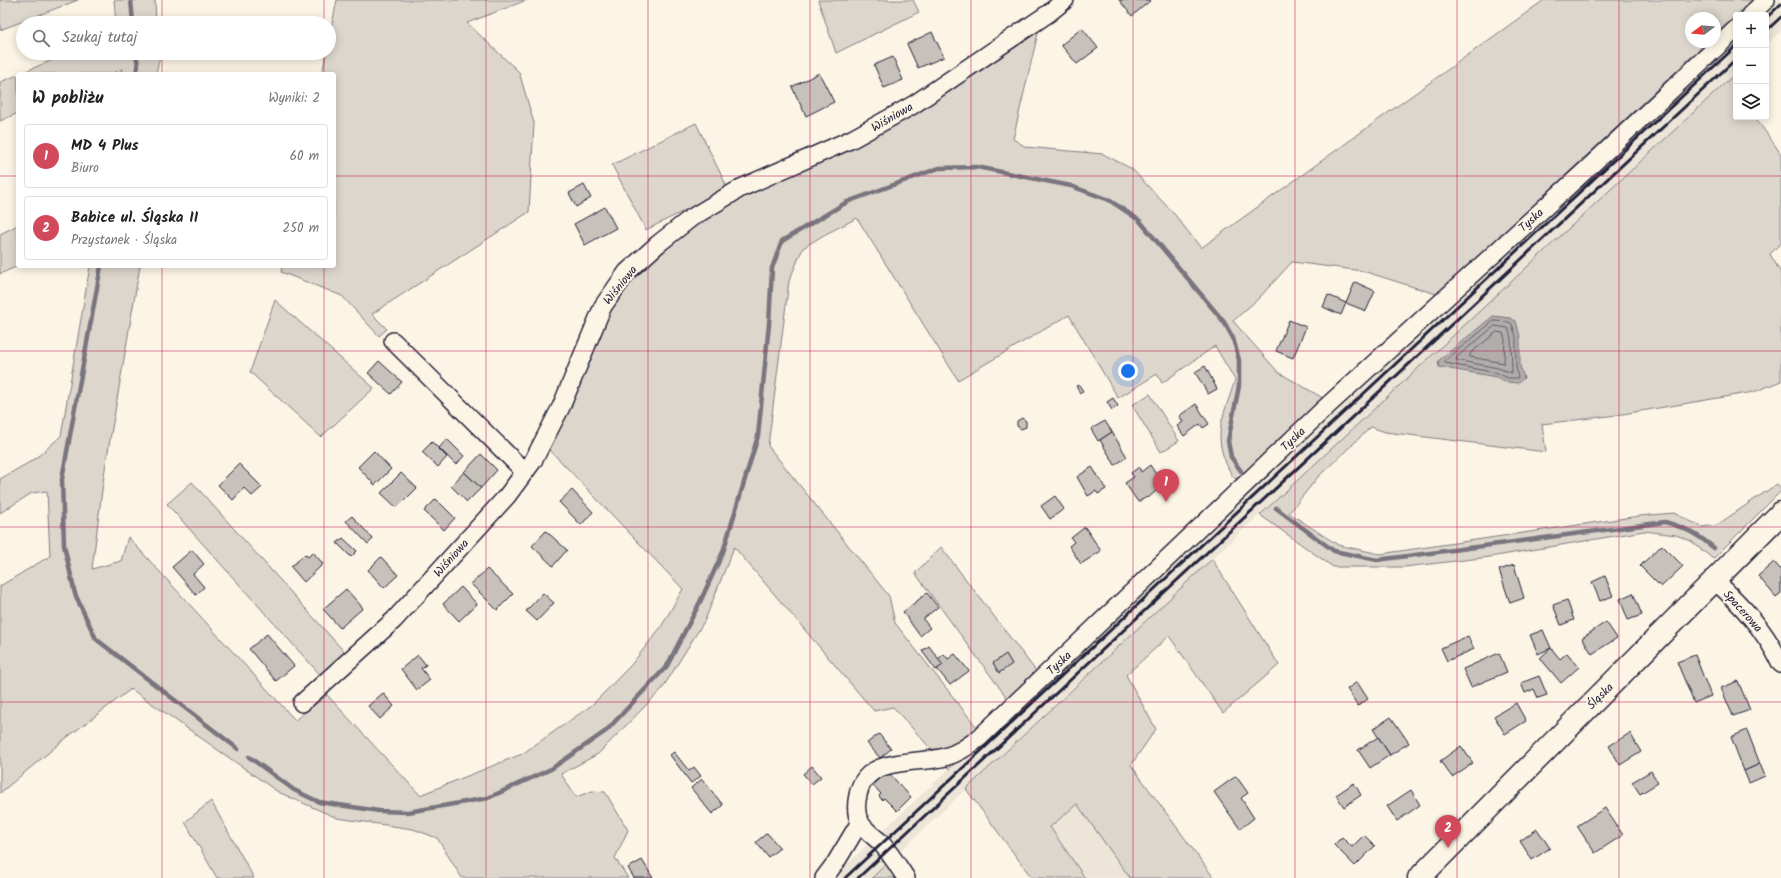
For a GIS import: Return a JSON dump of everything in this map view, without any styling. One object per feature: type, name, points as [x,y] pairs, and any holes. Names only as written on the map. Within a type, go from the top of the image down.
[{"type":"main road","name":"Śląska","points":[[1419,878],[1781,513]]},
{"type":"street","name":"Wiśniowa","points":[[302,703],[394,620],[507,496],[533,461],[561,407],[602,306],[627,272],[658,244],[691,218],[741,188],[852,139],[913,105],[1017,35],[1065,0]]},
{"type":"street","points":[[1753,12],[1766,0]]},
{"type":"street","name":"Tyska","points":[[860,822],[856,806],[857,799],[862,782],[869,774],[890,764],[927,761],[963,751],[979,738],[1324,410],[1587,169],[1733,31]]},
{"type":"street","points":[[393,341],[525,472]]},
{"type":"street","name":"Spacerowa","points":[[1714,580],[1742,606],[1757,624],[1769,641],[1781,664]]},
{"type":"street","points":[[824,878],[836,862],[860,822],[888,851],[906,878]]},
{"type":"shaded area","points":[[0,0],[78,0],[36,16],[16,16],[16,24],[0,30]]},
{"type":"shaded area","points":[[114,0],[155,0],[156,16],[115,16]]},
{"type":"shaded area","points":[[337,0],[527,0],[467,23],[519,72],[534,123],[529,212],[372,314],[387,329],[379,336],[342,296],[281,272],[282,268],[336,268],[336,72],[322,72],[325,60],[336,60],[336,16],[334,16]]},
{"type":"shaded area","points":[[818,0],[913,0],[919,12],[836,53]]},
{"type":"shaded area","points":[[1544,0],[1752,0],[1739,12],[1733,12],[1733,18],[1721,29],[1721,12],[1685,12],[1685,48],[1701,48],[1439,295],[1363,271],[1292,262],[1258,299],[1233,321],[1278,372],[1328,401],[1248,474],[1246,471],[1236,479],[1233,477],[1226,463],[1220,440],[1220,429],[1235,380],[1215,346],[1162,383],[1157,374],[1118,398],[1069,315],[958,380],[857,218],[822,236],[803,248],[789,281],[768,446],[889,596],[895,623],[979,730],[982,738],[949,769],[893,707],[874,711],[734,547],[705,620],[662,689],[598,754],[561,774],[576,797],[592,791],[605,792],[628,830],[615,858],[628,878],[462,878],[437,838],[413,829],[337,818],[278,792],[131,689],[65,739],[0,793],[0,586],[50,556],[47,491],[32,493],[0,513],[0,479],[35,459],[61,436],[90,268],[140,268],[104,475],[92,569],[121,561],[128,537],[295,720],[327,695],[420,795],[522,754],[592,705],[631,665],[661,627],[683,589],[547,447],[611,302],[656,250],[689,224],[1037,26],[1038,33],[1013,139],[1026,147],[1103,154],[1132,169],[1175,215],[1201,248]]},
{"type":"shaded area","points":[[1774,0],[1781,0],[1781,31],[1769,42],[1769,12],[1761,12]]},
{"type":"shaded area","points":[[1733,39],[1733,76],[1063,697],[872,878],[832,878]]},
{"type":"shaded area","points":[[52,60],[159,60],[156,72],[121,72],[122,69],[115,72],[24,72]]},
{"type":"shaded area","points":[[16,76],[16,114],[0,121],[0,82]]},
{"type":"shaded area","points":[[1733,76],[1733,120],[1757,120],[1781,154],[1781,243],[1770,254],[1781,273],[1781,381],[1754,392],[1617,415],[1542,424],[1546,452],[1385,432],[1371,427],[1318,477],[1289,513],[1338,545],[1380,554],[1639,516],[1674,513],[1702,527],[1717,525],[1777,484],[1781,488],[1781,491],[1713,559],[1691,541],[1676,535],[1644,531],[1490,557],[1404,567],[1333,567],[1260,515]]},
{"type":"shaded area","points":[[696,123],[728,189],[646,230],[612,165]]},
{"type":"shaded area","points":[[16,226],[16,267],[0,274],[0,234]]},
{"type":"shaded area","points":[[275,300],[374,388],[321,437],[250,372]]},
{"type":"shaded area","points":[[1150,394],[1179,441],[1161,452],[1132,405]]},
{"type":"shaded area","points":[[192,482],[349,657],[324,679],[167,504]]},
{"type":"shaded area","points":[[941,547],[1039,675],[1010,702],[915,573]]},
{"type":"shaded area","points":[[1212,559],[1279,665],[1223,713],[1169,636],[1126,675],[1156,729],[1131,765],[1214,878],[1130,878],[1077,804],[1050,827],[1085,878],[1032,878],[966,789]]},
{"type":"shaded area","points":[[211,801],[254,878],[217,878],[185,822]]},
{"type":"shaded area","points":[[1077,804],[1130,878],[1085,878],[1050,827]]},
{"type":"shaded area","points":[[888,862],[900,878],[872,878]]},
{"type":"water","points":[[1493,316],[1510,318],[1516,321],[1520,337],[1520,366],[1524,378],[1518,383],[1507,382],[1496,377],[1439,367],[1438,361]]},
{"type":"building","points":[[1119,0],[1151,0],[1132,16]]},
{"type":"building","points":[[1082,28],[1098,48],[1077,64],[1061,45]]},
{"type":"building","points":[[932,32],[944,57],[918,68],[907,44]]},
{"type":"building","points":[[893,57],[903,80],[884,88],[874,65]]},
{"type":"building","points":[[819,73],[834,102],[806,116],[792,87]]},
{"type":"building","points":[[584,185],[591,198],[576,207],[569,193]]},
{"type":"building","points":[[605,207],[616,228],[585,245],[574,224]]},
{"type":"building","points":[[1355,282],[1375,291],[1366,311],[1346,303]]},
{"type":"building","points":[[1328,295],[1346,303],[1341,315],[1323,307]]},
{"type":"building","points":[[1289,320],[1306,327],[1293,358],[1276,351]]},
{"type":"building","points":[[379,361],[402,382],[391,394],[368,373]]},
{"type":"building","points":[[1205,366],[1217,389],[1208,394],[1195,372]]},
{"type":"building","points":[[1079,385],[1083,391],[1080,393],[1076,386]]},
{"type":"building","points":[[1113,398],[1118,406],[1112,410],[1107,402]]},
{"type":"building","points":[[1196,404],[1209,424],[1203,428],[1200,424],[1184,436],[1177,426],[1183,422],[1179,416]]},
{"type":"building","points":[[1022,418],[1026,421],[1026,427],[1021,429],[1017,426],[1017,421]]},
{"type":"building","points":[[1105,421],[1112,432],[1098,441],[1091,429]]},
{"type":"building","points":[[1112,432],[1127,457],[1115,465],[1100,440]]},
{"type":"building","points":[[447,439],[464,456],[456,465],[439,448]]},
{"type":"building","points":[[432,442],[447,457],[438,467],[422,452]]},
{"type":"building","points":[[374,451],[391,469],[375,485],[358,467]]},
{"type":"building","points":[[481,454],[497,470],[481,488],[464,472]]},
{"type":"building","points":[[239,464],[262,487],[252,496],[244,488],[233,500],[218,485]]},
{"type":"building","points":[[1150,465],[1163,485],[1148,498],[1147,497],[1138,502],[1125,483],[1134,477],[1131,473],[1139,467],[1141,472]]},
{"type":"building","points":[[1092,467],[1106,489],[1098,494],[1096,491],[1088,496],[1077,477]]},
{"type":"building","points":[[464,472],[481,488],[467,502],[451,486]]},
{"type":"building","points":[[401,473],[417,488],[397,508],[381,493]]},
{"type":"building","points":[[572,490],[593,512],[581,525],[559,502]]},
{"type":"building","points":[[1055,496],[1064,509],[1050,519],[1041,506]]},
{"type":"building","points":[[436,499],[455,518],[444,530],[424,511]]},
{"type":"building","points":[[352,516],[373,539],[368,544],[346,521]]},
{"type":"building","points":[[1085,527],[1101,551],[1081,564],[1069,546],[1074,542],[1071,538]]},
{"type":"building","points":[[546,531],[567,550],[553,566],[532,546]]},
{"type":"building","points":[[343,538],[357,551],[351,557],[337,543]]},
{"type":"building","points":[[1662,545],[1683,566],[1661,587],[1640,566]]},
{"type":"building","points":[[192,550],[204,564],[193,574],[204,587],[196,595],[172,567]]},
{"type":"building","points":[[313,552],[323,564],[304,582],[291,567],[305,554],[308,557]]},
{"type":"building","points":[[381,557],[398,575],[384,588],[368,570]]},
{"type":"building","points":[[1774,562],[1781,570],[1781,593],[1776,597],[1758,576]]},
{"type":"building","points":[[1514,565],[1524,598],[1510,603],[1499,570]]},
{"type":"building","points":[[487,569],[513,594],[497,610],[471,584]]},
{"type":"building","points":[[1605,576],[1613,596],[1600,601],[1592,582]]},
{"type":"building","points":[[461,587],[477,604],[459,621],[443,604]]},
{"type":"building","points":[[346,589],[363,608],[340,628],[323,609]]},
{"type":"building","points":[[543,593],[554,603],[537,621],[526,611]]},
{"type":"building","points":[[927,593],[938,607],[923,619],[930,628],[920,636],[903,612]]},
{"type":"building","points":[[1633,593],[1642,615],[1628,620],[1620,599]]},
{"type":"building","points":[[1567,600],[1574,620],[1561,625],[1553,605]]},
{"type":"building","points":[[1606,622],[1617,638],[1592,654],[1582,638]]},
{"type":"building","points":[[1543,630],[1551,648],[1538,654],[1530,635]]},
{"type":"building","points":[[267,634],[294,666],[276,681],[249,649]]},
{"type":"building","points":[[1468,636],[1474,649],[1447,661],[1441,648]]},
{"type":"building","points":[[929,646],[943,665],[936,670],[922,651]]},
{"type":"building","points":[[1551,648],[1560,659],[1567,653],[1579,667],[1561,683],[1540,658]]},
{"type":"building","points":[[1499,653],[1507,672],[1471,687],[1463,669]]},
{"type":"building","points":[[944,654],[948,659],[955,654],[969,671],[950,685],[937,669],[943,665],[938,659]]},
{"type":"building","points":[[1006,654],[1012,664],[999,673],[993,663]]},
{"type":"building","points":[[418,655],[426,665],[421,668],[430,680],[417,690],[401,669]]},
{"type":"building","points":[[1695,655],[1711,696],[1694,703],[1677,662]]},
{"type":"building","points":[[1539,676],[1547,695],[1538,698],[1534,689],[1525,693],[1521,683]]},
{"type":"building","points":[[1738,681],[1750,710],[1733,716],[1721,688]]},
{"type":"building","points":[[1357,682],[1368,699],[1358,706],[1347,689]]},
{"type":"building","points":[[383,693],[394,706],[380,719],[368,706]]},
{"type":"building","points":[[1516,703],[1526,721],[1505,734],[1494,716]]},
{"type":"building","points":[[1391,717],[1409,743],[1390,755],[1373,729]]},
{"type":"building","points":[[1747,730],[1760,764],[1744,771],[1731,737]]},
{"type":"building","points":[[1630,733],[1641,752],[1620,765],[1609,746]]},
{"type":"building","points":[[879,734],[891,749],[880,758],[867,743]]},
{"type":"building","points":[[1378,737],[1390,755],[1370,768],[1358,750]]},
{"type":"building","points":[[1461,746],[1473,763],[1452,777],[1440,761]]},
{"type":"building","points":[[674,752],[689,771],[694,767],[701,776],[691,783],[670,755]]},
{"type":"building","points":[[1760,764],[1765,776],[1749,783],[1744,771]]},
{"type":"building","points":[[812,766],[821,777],[812,784],[803,774]]},
{"type":"building","points":[[887,771],[911,797],[897,811],[884,798],[882,800],[879,796],[881,794],[872,784]]},
{"type":"building","points":[[1651,771],[1658,783],[1640,794],[1632,782]]},
{"type":"building","points":[[1236,776],[1248,793],[1241,798],[1254,818],[1240,829],[1214,792]]},
{"type":"building","points":[[702,779],[723,805],[712,814],[691,788]]},
{"type":"building","points":[[1354,783],[1361,795],[1344,807],[1336,795]]},
{"type":"building","points":[[1411,790],[1420,805],[1397,821],[1387,806]]},
{"type":"building","points":[[1605,808],[1623,835],[1595,853],[1577,826]]},
{"type":"building","points":[[1537,829],[1550,848],[1532,860],[1520,841]]},
{"type":"building","points":[[767,833],[780,848],[768,857],[756,842]]},
{"type":"building","points":[[1364,835],[1375,846],[1355,866],[1334,845],[1342,837],[1352,847]]},
{"type":"building","points":[[642,860],[653,878],[634,878],[628,868]]},
{"type":"waterway","points":[[131,0],[132,16]]},
{"type":"waterway","points":[[136,72],[138,66],[137,60]]},
{"type":"waterway","points":[[249,757],[294,790],[319,802],[379,811],[408,812],[488,798],[551,769],[606,731],[667,666],[700,602],[723,552],[758,436],[769,324],[772,268],[782,241],[847,202],[939,168],[977,167],[1071,186],[1109,200],[1139,220],[1224,322],[1233,338],[1239,360],[1239,386],[1228,441],[1231,457],[1241,471]]},
{"type":"waterway","points":[[101,268],[62,479],[64,545],[75,594],[96,639],[238,749]]},
{"type":"waterway","points":[[1276,508],[1334,551],[1377,560],[1665,522],[1691,532],[1714,548]]},
{"type":"railway","points":[[1769,15],[1781,4]]},
{"type":"railway","points":[[1769,28],[1781,17]]},
{"type":"railway","points":[[845,878],[1734,48]]},
{"type":"railway","points":[[858,878],[1733,62]]},
{"type":"place","name":"MD 4 Plus","points":[[1166,502]]},
{"type":"place","name":"Babice ul. Śląska II","points":[[1448,848]]}]
